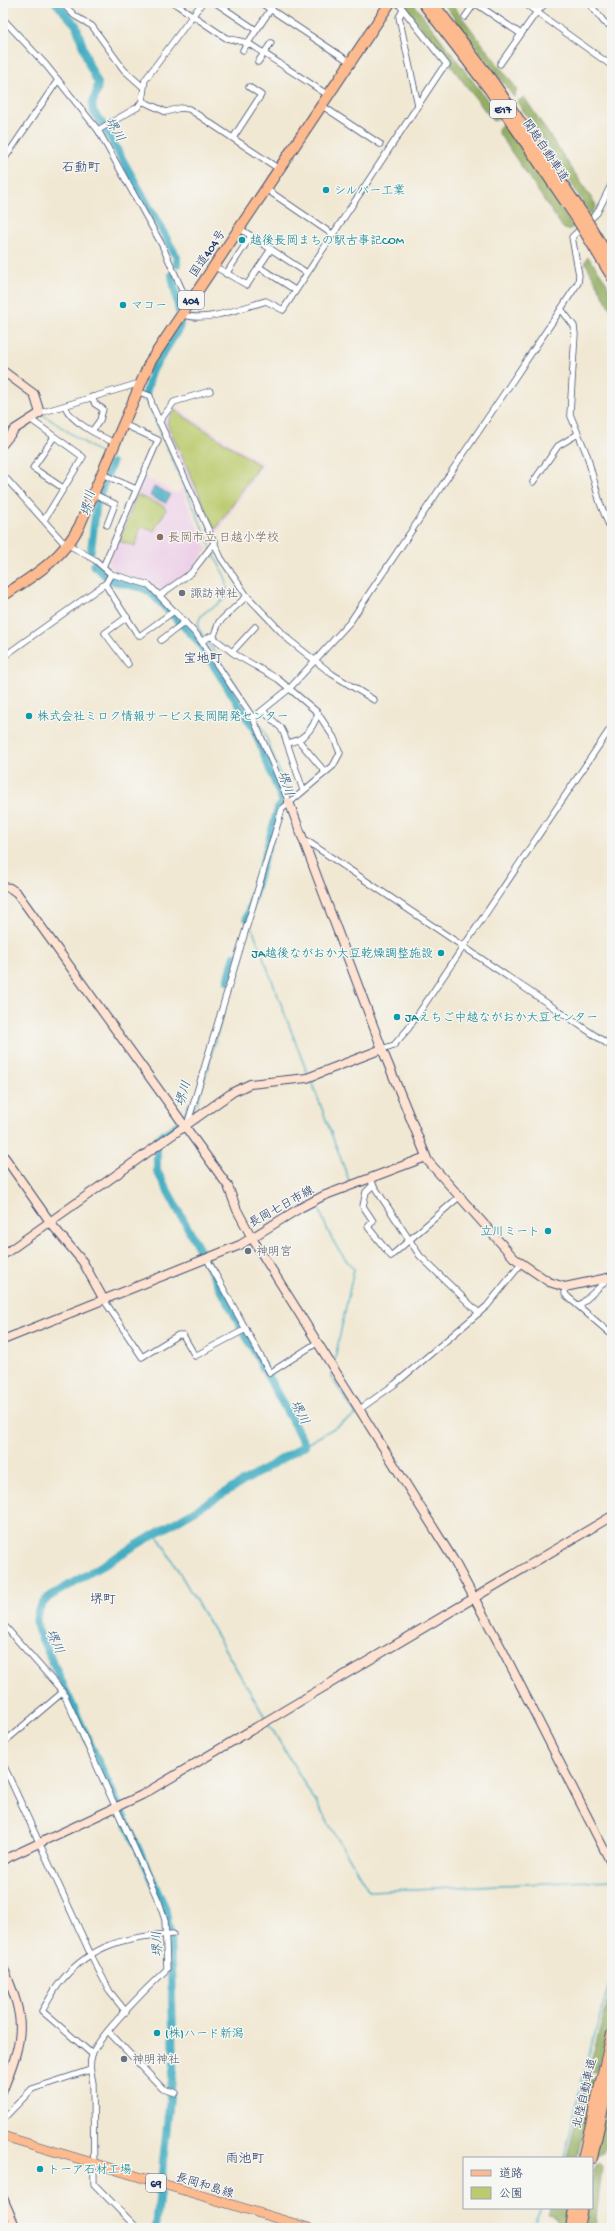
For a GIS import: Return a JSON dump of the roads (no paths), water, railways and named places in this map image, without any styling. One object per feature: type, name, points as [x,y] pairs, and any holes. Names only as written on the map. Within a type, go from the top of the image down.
[{"type":"highway","name":"国道404号","points":[[3,596],[50,564],[69,546],[97,496],[123,424],[142,390],[150,362],[390,3]]},
{"type":"highway","name":"関越自動車道","points":[[423,3],[488,89],[580,217]]},
{"type":"highway","name":"関越自動車道","points":[[433,3],[515,113],[601,251],[612,277]]},
{"type":"highway","name":"関越自動車道","points":[[601,251],[612,262]]},
{"type":"highway","name":"北陸自動車道","points":[[583,2157],[612,2034]]},
{"type":"highway","name":"北陸自動車道","points":[[592,2157],[612,2068]]},
{"type":"highway","points":[[571,2228],[574,2209]]},
{"type":"highway","points":[[578,2228],[582,2209]]},
{"type":"main road","name":"長岡和島線","points":[[3,2136],[309,2228]]},
{"type":"street","points":[[62,3],[75,16],[92,26],[124,70],[143,87]]},
{"type":"street","points":[[174,3],[226,38],[248,42],[328,95]]},
{"type":"street","points":[[102,128],[134,110],[142,101],[145,80],[202,3]]},
{"type":"street","points":[[216,3],[256,30]]},
{"type":"street","points":[[261,3],[350,62]]},
{"type":"street","points":[[243,50],[275,3]]},
{"type":"street","points":[[182,314],[194,318],[266,302],[279,310],[282,310],[442,69],[447,65],[398,3]]},
{"type":"street","points":[[465,17],[475,3],[521,34]]},
{"type":"street","points":[[524,3],[536,14],[612,66]]},
{"type":"street","points":[[500,64],[536,14],[546,3]]},
{"type":"street","points":[[589,3],[604,22],[612,27]]},
{"type":"street","points":[[403,10],[399,18],[418,106]]},
{"type":"street","points":[[3,20],[102,128],[162,244],[182,290],[192,299]]},
{"type":"street","points":[[258,62],[271,43]]},
{"type":"street","points":[[3,161],[58,80]]},
{"type":"street","points":[[233,138],[261,95],[249,87]]},
{"type":"street","points":[[142,101],[166,112],[180,108],[189,109],[279,169]]},
{"type":"street","points":[[321,105],[380,144]]},
{"type":"street","points":[[252,718],[263,711],[289,688],[350,622],[562,310],[578,283],[579,276],[572,237],[597,213],[612,183]]},
{"type":"street","points":[[266,189],[332,234]]},
{"type":"street","points":[[239,228],[307,272]]},
{"type":"street","points":[[226,274],[251,236]]},
{"type":"street","points":[[214,266],[244,286],[271,249]]},
{"type":"street","points":[[259,267],[295,290]]},
{"type":"street","points":[[562,310],[574,326],[575,334],[570,414],[592,472],[600,503],[612,532]]},
{"type":"street","points":[[3,371],[34,394],[40,413]]},
{"type":"street","points":[[3,444],[15,429],[40,413],[92,398],[142,390],[159,422],[221,558],[247,596],[288,640],[316,660],[332,674],[374,700]]},
{"type":"street","points":[[159,422],[174,402],[210,391]]},
{"type":"street","points":[[92,398],[95,404],[104,409],[100,420],[92,431]]},
{"type":"street","points":[[64,406],[68,414],[92,431],[116,443]]},
{"type":"street","points":[[30,419],[83,457],[44,520]]},
{"type":"street","points":[[103,566],[158,440],[123,424]]},
{"type":"street","points":[[533,482],[558,446],[578,434]]},
{"type":"street","points":[[54,437],[33,468],[63,488]]},
{"type":"street","points":[[3,475],[69,546],[88,555],[112,574],[144,583],[160,596],[202,641],[252,718],[289,802],[382,1049],[426,1157],[521,1264],[549,1282],[565,1287],[611,1278]]},
{"type":"street","points":[[105,475],[136,489]]},
{"type":"street","points":[[97,496],[115,504],[107,525]]},
{"type":"street","points":[[160,596],[191,574],[214,542]]},
{"type":"street","points":[[3,657],[105,584],[112,574]]},
{"type":"street","points":[[105,584],[138,635],[141,635],[174,611]]},
{"type":"street","points":[[213,638],[219,622],[247,596]]},
{"type":"street","points":[[127,617],[105,633],[128,664]]},
{"type":"street","points":[[161,640],[185,622]]},
{"type":"street","points":[[232,652],[254,627]]},
{"type":"street","points":[[184,1126],[193,1111],[280,812],[289,802],[333,766],[340,753],[334,738],[318,714],[289,688],[273,676],[232,652],[213,638],[208,636],[202,641]]},
{"type":"street","points":[[263,711],[281,728],[303,790]]},
{"type":"street","points":[[287,743],[299,741],[311,728],[318,714]]},
{"type":"street","points":[[3,1255],[233,1092],[246,1086],[307,1078],[382,1049],[401,1039],[612,726]]},
{"type":"street","points":[[299,741],[325,772]]},
{"type":"street","points":[[303,841],[310,843],[612,1047]]},
{"type":"street","name":"長岡七日市線","points":[[3,887],[17,893],[228,1186],[237,1210],[252,1238],[300,1208],[323,1196],[372,1182],[426,1157]]},
{"type":"street","points":[[3,1155],[50,1222],[83,1262],[104,1300],[142,1357],[178,1335],[183,1335],[195,1356],[246,1329]]},
{"type":"street","points":[[460,1196],[410,1240],[391,1256],[368,1227],[373,1221],[363,1206],[366,1192],[372,1182],[410,1240],[420,1256],[479,1313]]},
{"type":"street","points":[[3,1340],[207,1259],[252,1238],[446,1548],[504,1653],[612,1865]]},
{"type":"street","points":[[207,1259],[270,1373],[318,1342]]},
{"type":"street","points":[[360,1409],[395,1384],[479,1313],[498,1295],[521,1264]]},
{"type":"street","points":[[579,1306],[611,1278]]},
{"type":"street","points":[[565,1287],[565,1294],[612,1335]]},
{"type":"street","points":[[3,1860],[142,1795],[612,1516]]},
{"type":"street","points":[[3,1624],[63,1692],[162,1908],[167,1969],[108,2031],[92,2054],[90,2070],[93,2083],[96,2188],[137,2228]]},
{"type":"street","points":[[3,1743],[63,1692]]},
{"type":"street","points":[[3,1764],[41,1843],[91,1955],[110,1992],[126,2012]]},
{"type":"street","points":[[92,2054],[42,2011],[63,1978],[91,1955],[123,1940],[173,1934]]},
{"type":"street","points":[[3,1967],[16,1998],[21,2028],[18,2052],[3,2090]]},
{"type":"street","points":[[108,2031],[163,2090],[176,2093]]},
{"type":"street","points":[[3,2119],[32,2089],[90,2070]]},
{"type":"street","points":[[3,2198],[16,2228]]},
{"type":"water","points":[[154,487],[170,494],[166,503],[150,496]]},
{"type":"waterway","name":"堺川","points":[[56,3],[76,25],[89,65],[98,83],[96,95],[92,103],[93,111],[102,123],[177,257],[177,264]]},
{"type":"waterway","name":"堺川","points":[[172,275],[179,311]]},
{"type":"waterway","name":"堺川","points":[[145,397],[152,371],[180,324]]},
{"type":"waterway","points":[[145,397],[210,545]]},
{"type":"waterway","points":[[42,414],[104,456]]},
{"type":"waterway","name":"堺川","points":[[91,550],[97,501],[112,463]]},
{"type":"waterway","points":[[211,548],[226,579],[228,594],[225,599],[201,616],[198,628],[255,713]]},
{"type":"waterway","name":"堺川","points":[[94,565],[113,581],[143,588],[150,592],[198,641],[253,727],[283,802],[278,809],[247,918]]},
{"type":"waterway","points":[[256,717],[264,731],[288,794]]},
{"type":"waterway","points":[[249,927],[253,930],[308,1075]]},
{"type":"waterway","name":"堺川","points":[[228,981],[235,956]]},
{"type":"waterway","points":[[197,1104],[225,1007]]},
{"type":"waterway","points":[[311,1080],[350,1183]]},
{"type":"waterway","name":"堺川","points":[[156,2228],[174,2061],[170,1934],[165,1907],[38,1630],[36,1620],[42,1604],[49,1597],[305,1445],[157,1171],[157,1139],[186,1119],[191,1107]]},
{"type":"waterway","points":[[334,1363],[354,1269],[336,1246],[317,1203],[343,1193]]},
{"type":"waterway","points":[[305,1445],[356,1415],[332,1378],[332,1372]]},
{"type":"waterway","points":[[156,1533],[266,1719]]},
{"type":"waterway","points":[[269,1724],[369,1891],[612,1880]]},
{"type":"waterway","points":[[564,2157],[584,2072],[612,1975]]},
{"type":"waterway","points":[[532,2228],[541,2209]]},
{"type":"place","name":"シルバー工業","points":[[326,190]]},
{"type":"place","name":"越後長岡まちの駅古事記COM","points":[[242,240]]},
{"type":"place","name":"マコー","points":[[123,305]]},
{"type":"place","name":"長岡市立 日越小学校","points":[[160,537]]},
{"type":"place","name":"諏訪神社","points":[[182,593]]},
{"type":"place","name":"株式会社ミロク情報サービス長岡開発センター","points":[[29,716]]},
{"type":"place","name":"JA越後ながおか大豆乾燥調整施設","points":[[441,953]]},
{"type":"place","name":"JAえちご中越ながおか大豆センター","points":[[397,1017]]},
{"type":"place","name":"立川ミート","points":[[548,1231]]},
{"type":"place","name":"神明宮","points":[[248,1251]]},
{"type":"place","name":"(株)ハード新潟","points":[[157,2033]]},
{"type":"place","name":"神明神社","points":[[124,2059]]},
{"type":"place","name":"トーア石材工場","points":[[40,2169]]},
{"type":"district","name":"石動町","points":[[81,166]]},
{"type":"district","name":"宝地町","points":[[203,657]]},
{"type":"district","name":"堺町","points":[[103,1598]]},
{"type":"district","name":"雨池町","points":[[245,2157]]}]
